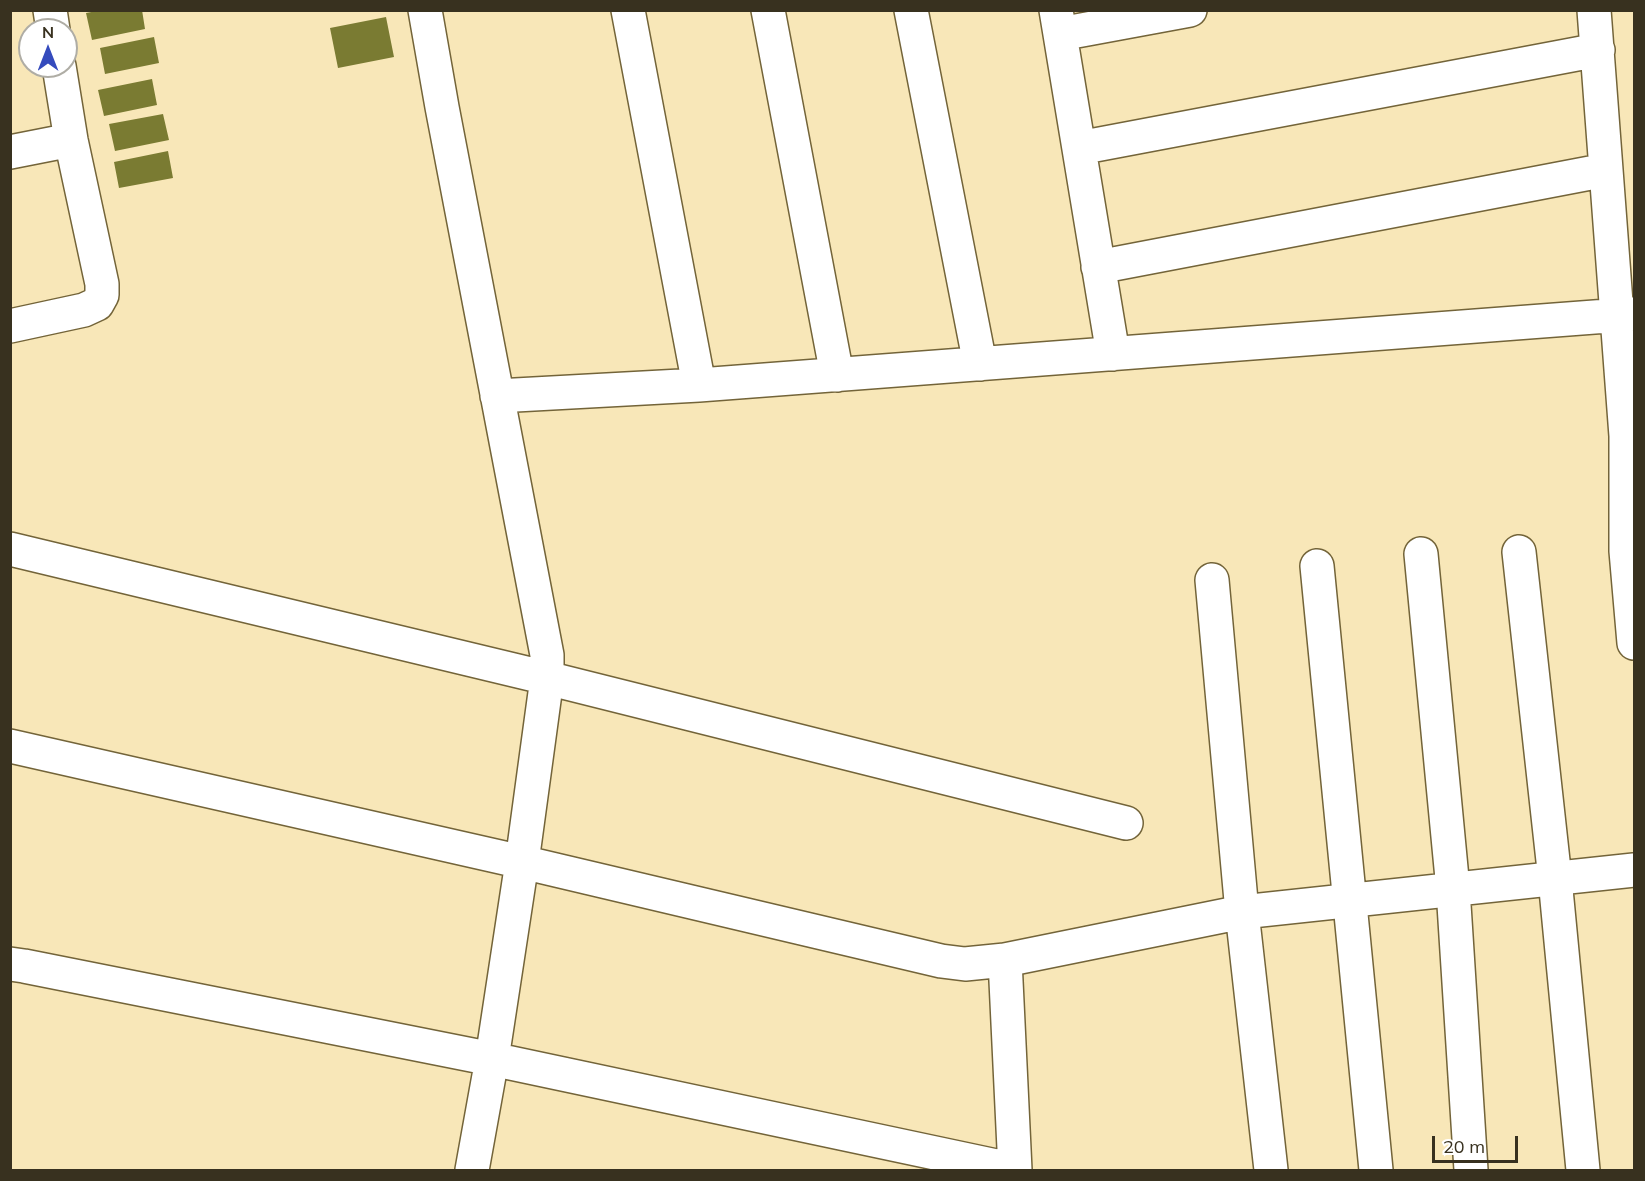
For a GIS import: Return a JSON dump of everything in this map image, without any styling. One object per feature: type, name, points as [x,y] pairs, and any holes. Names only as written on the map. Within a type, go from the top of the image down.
[{"type":"street","points":[[425,10],[547,655],[547,678],[522,862],[492,1059],[472,1170]]},
{"type":"street","points":[[628,10],[699,385]]},
{"type":"street","points":[[768,10],[837,375]]},
{"type":"street","points":[[911,10],[980,364]]},
{"type":"street","points":[[1113,354],[1058,22],[1190,10]]},
{"type":"street","points":[[1594,10],[1606,170],[1625,314],[1630,435],[1626,551],[1635,643]]},
{"type":"street","points":[[1079,148],[1598,50]]},
{"type":"street","points":[[10,326],[84,310],[97,304],[102,295],[102,284],[71,140],[61,78]]},
{"type":"street","points":[[10,152],[71,140]]},
{"type":"street","points":[[1098,267],[1606,170]]},
{"type":"street","points":[[497,396],[837,375],[1625,314]]},
{"type":"street","points":[[10,549],[547,678],[1126,823]]},
{"type":"street","points":[[1519,552],[1555,879],[1583,1170]]},
{"type":"street","points":[[1420,554],[1453,889],[1472,1170]]},
{"type":"street","points":[[1317,566],[1376,1170]]},
{"type":"street","points":[[1212,580],[1242,912],[1271,1170]]},
{"type":"street","points":[[10,746],[522,862],[941,961],[965,964],[1005,960],[1242,912],[1635,870]]},
{"type":"street","points":[[10,964],[492,1059],[1015,1170],[1005,960]]},
{"type":"building","points":[[102,10],[142,10],[145,29],[92,40],[86,13]]},
{"type":"building","points":[[386,17],[394,57],[338,68],[330,28]]},
{"type":"building","points":[[154,37],[159,63],[105,74],[100,48]]},
{"type":"building","points":[[152,79],[157,105],[104,116],[98,90]]},
{"type":"building","points":[[163,114],[169,140],[115,151],[109,124]]},
{"type":"building","points":[[168,151],[173,178],[119,188],[114,162]]}]
